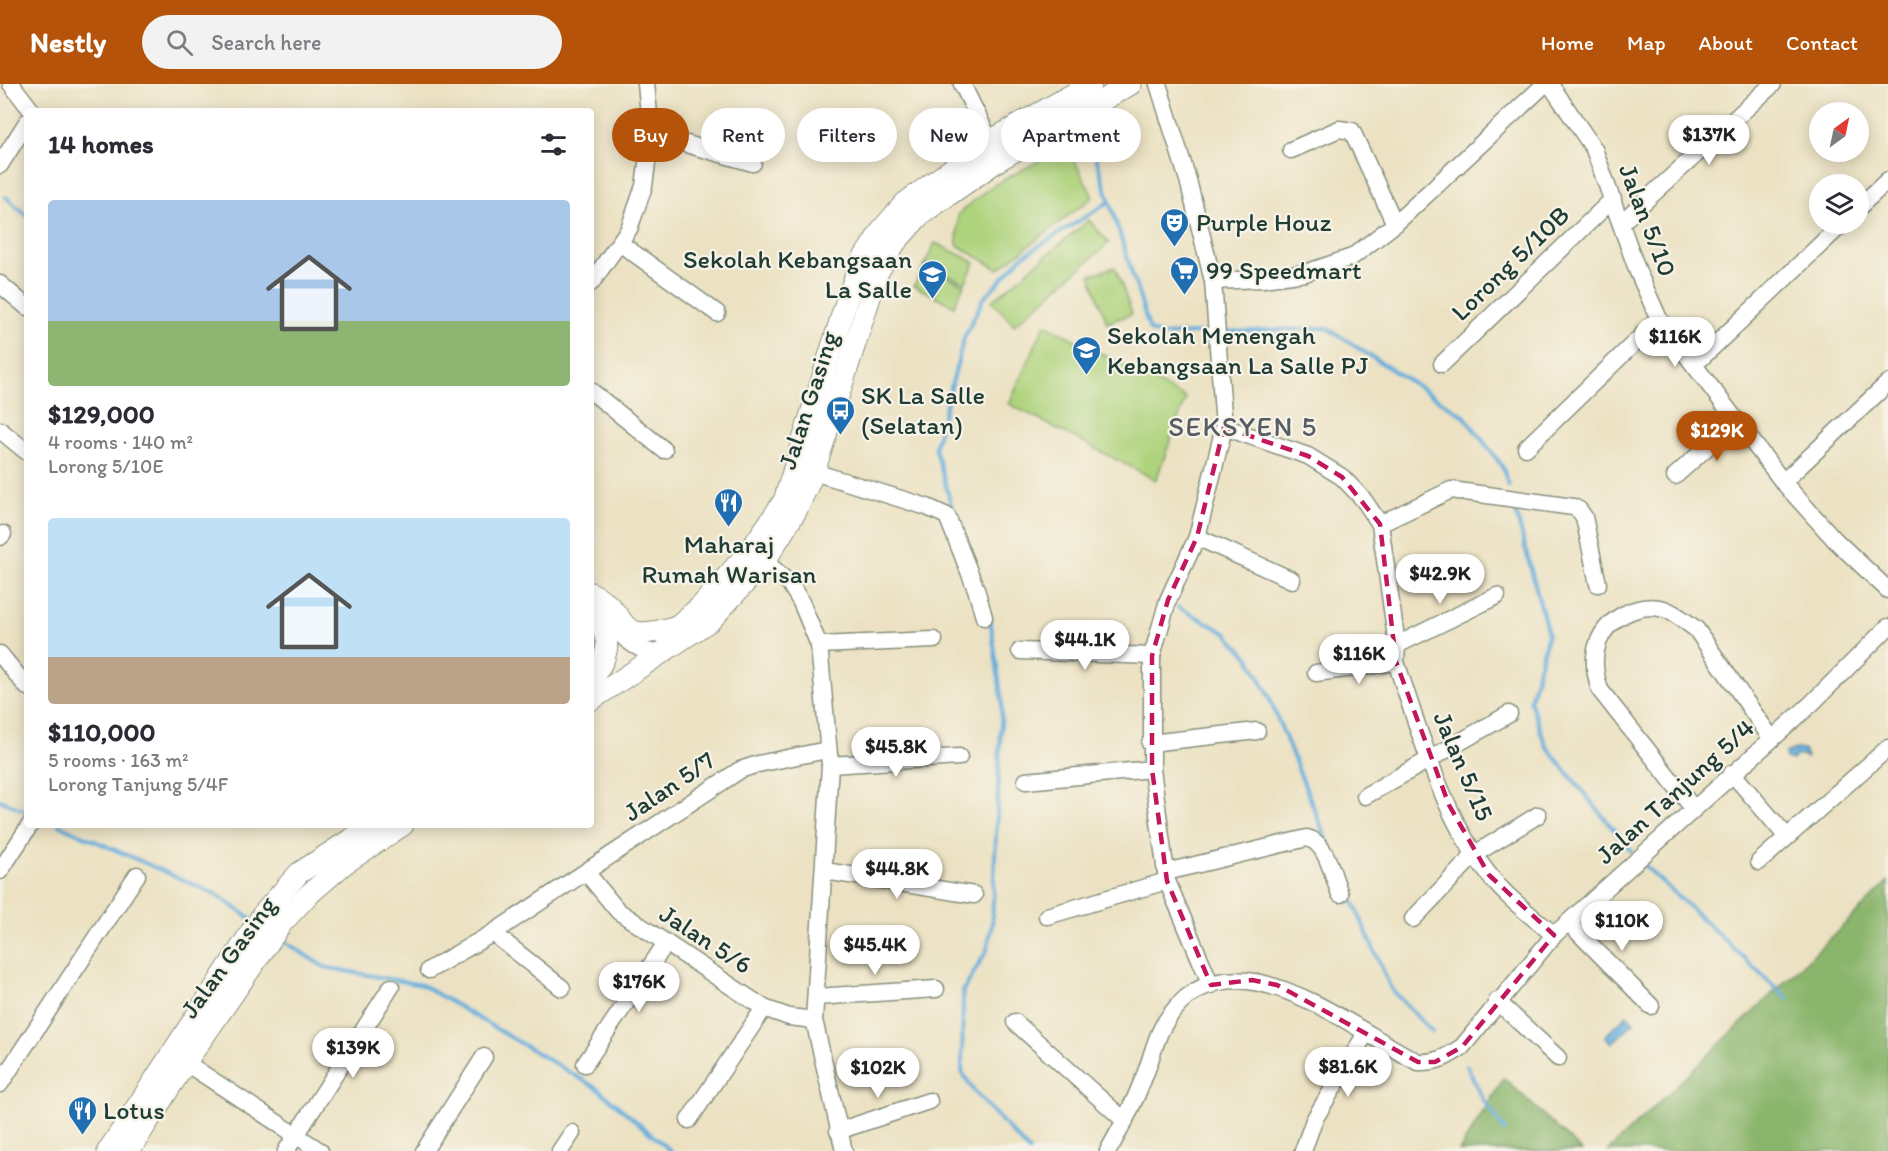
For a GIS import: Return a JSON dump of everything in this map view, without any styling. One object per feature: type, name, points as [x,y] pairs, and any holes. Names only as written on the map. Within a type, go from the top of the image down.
[{"type":"main road","name":"Jalan Gasing","points":[[594,681],[711,620],[758,555],[796,511],[814,472],[878,272],[895,243],[920,215],[995,151],[1091,84]]},
{"type":"main road","name":"Jalan Gasing","points":[[594,698],[651,653],[758,555],[784,501],[860,264],[883,228],[905,202],[995,151],[1121,87]]},
{"type":"main road","points":[[594,594],[602,598],[623,626],[632,632],[654,633],[679,626]]},
{"type":"main road","points":[[594,614],[604,628],[608,647],[606,657],[594,677]]},
{"type":"main road","name":"Jalan Gasing","points":[[129,1151],[178,1058],[250,931],[281,892],[300,873],[368,828]]},
{"type":"main road","name":"Jalan Gasing","points":[[108,1151],[306,896],[344,864],[398,828]]},
{"type":"street","points":[[11,84],[30,108]]},
{"type":"street","points":[[646,84],[648,108]]},
{"type":"street","points":[[962,84],[995,151]]},
{"type":"street","points":[[1158,84],[1188,180],[1212,281],[1224,427],[1197,537],[1168,600],[1152,657],[1150,744],[1166,876],[1211,985]]},
{"type":"street","points":[[1212,281],[1263,279],[1328,267],[1352,257],[1395,224],[1547,84]]},
{"type":"street","name":"Jalan 5/10","points":[[1547,84],[1594,149],[1638,272],[1659,319],[1735,422],[1783,482],[1835,540],[1888,590]]},
{"type":"street","points":[[1621,223],[1773,84]]},
{"type":"street","points":[[0,165],[24,127]]},
{"type":"street","points":[[1291,150],[1339,129],[1352,131],[1395,224]]},
{"type":"street","points":[[689,145],[753,163]]},
{"type":"street","points":[[594,279],[621,244],[629,229],[644,186],[647,162]]},
{"type":"street","points":[[1869,198],[1888,180]]},
{"type":"street","name":"Lorong 5/10B","points":[[1442,364],[1613,199]]},
{"type":"street","points":[[1695,365],[1832,234]]},
{"type":"street","points":[[621,244],[717,313]]},
{"type":"street","points":[[0,284],[24,304]]},
{"type":"street","points":[[1526,448],[1659,319]]},
{"type":"street","points":[[1783,482],[1888,383]]},
{"type":"street","points":[[594,393],[664,450]]},
{"type":"street","points":[[1675,476],[1735,422]]},
{"type":"street","name":"Jalan 5/15","points":[[1224,427],[1308,456],[1342,477],[1363,499],[1380,524],[1397,654],[1429,760],[1449,805],[1475,854],[1508,896],[1554,935]]},
{"type":"street","points":[[0,430],[24,450]]},
{"type":"street","points":[[814,472],[927,507],[947,516],[976,589],[984,617]]},
{"type":"street","points":[[1380,524],[1454,490],[1573,507],[1579,510],[1584,517],[1598,584]]},
{"type":"street","points":[[1197,537],[1292,580]]},
{"type":"street","points":[[758,555],[796,593],[819,645],[828,757],[825,871],[814,1020],[844,1151]]},
{"type":"street","points":[[1316,673],[1397,654],[1497,596]]},
{"type":"street","points":[[594,602],[615,629],[651,653]]},
{"type":"street","points":[[1693,808],[1600,690],[1594,670],[1598,643],[1612,624],[1632,610],[1647,608],[1664,609],[1681,618],[1696,629],[1771,738]]},
{"type":"street","name":"Jalan Tanjung 5/4","points":[[1108,1151],[1125,1121],[1169,1017],[1185,999],[1211,985],[1252,980],[1276,986],[1300,995],[1418,1062],[1435,1062],[1462,1047],[1497,1001],[1554,935],[1836,680],[1888,627]]},
{"type":"street","points":[[819,645],[934,640]]},
{"type":"street","points":[[1020,651],[1152,657]]},
{"type":"street","points":[[0,654],[24,683]]},
{"type":"street","points":[[1365,796],[1509,714]]},
{"type":"street","points":[[1150,744],[1257,731]]},
{"type":"street","points":[[1759,862],[1888,748]]},
{"type":"street","name":"Jalan 5/7","points":[[429,970],[493,933],[740,770],[758,764],[828,757],[959,757]]},
{"type":"street","points":[[1026,781],[1152,769]]},
{"type":"street","points":[[1732,773],[1787,837]]},
{"type":"street","points":[[1413,919],[1475,854],[1538,814]]},
{"type":"street","points":[[0,871],[28,828]]},
{"type":"street","points":[[1047,916],[1166,876],[1307,838],[1315,840],[1321,848],[1340,894]]},
{"type":"street","points":[[825,871],[974,895]]},
{"type":"street","name":"Jalan 5/6","points":[[586,872],[611,904],[764,1008],[782,1015],[814,1020]]},
{"type":"street","points":[[0,1084],[137,875]]},
{"type":"street","points":[[1569,923],[1651,1006]]},
{"type":"street","points":[[493,933],[562,988]]},
{"type":"street","points":[[585,1064],[666,943]]},
{"type":"street","points":[[286,1151],[391,987]]},
{"type":"street","points":[[816,998],[936,989]]},
{"type":"street","points":[[1497,1001],[1558,1058]]},
{"type":"street","points":[[689,1120],[764,1008]]},
{"type":"street","points":[[1015,1022],[1125,1121]]},
{"type":"street","points":[[1303,1151],[1314,1120],[1366,1034]]},
{"type":"street","points":[[424,1151],[484,1057]]},
{"type":"street","points":[[178,1058],[320,1151]]},
{"type":"street","points":[[838,1131],[929,1101]]},
{"type":"street","points":[[560,1151],[572,1133]]},
{"type":"highlighted area","points":[[1224,427],[1308,456],[1342,477],[1380,524],[1396,662],[1449,805],[1489,875],[1554,935],[1462,1047],[1435,1062],[1418,1062],[1277,985],[1252,980],[1211,985],[1167,881],[1152,769],[1152,656],[1168,600],[1197,537]]},
{"type":"green space","points":[[1037,162],[1075,162],[1093,197],[998,269],[957,245],[958,214],[992,186]]},
{"type":"green space","points":[[1089,220],[1109,243],[1014,325],[992,301]]},
{"type":"green space","points":[[935,243],[975,262],[965,283],[925,264]]},
{"type":"green space","points":[[924,265],[964,285],[954,306],[914,286]]},
{"type":"green space","points":[[1115,267],[1132,314],[1107,323],[1090,275]]},
{"type":"green space","points":[[1045,324],[1186,398],[1156,480],[1009,404]]},
{"type":"green space","points":[[1888,881],[1888,1151],[1608,1151],[1869,901]]},
{"type":"green space","points":[[1504,1078],[1582,1151],[1459,1151]]},
{"type":"water","points":[[1796,749],[1804,750],[1807,758],[1797,755],[1792,761],[1786,759],[1785,753]]},
{"type":"water","points":[[1627,1015],[1634,1023],[1612,1043],[1605,1036]]},
{"type":"waterway","points":[[1097,162],[1150,331],[1163,335],[1213,332]]},
{"type":"waterway","points":[[6,197],[24,213]]},
{"type":"waterway","points":[[954,515],[935,447],[964,338],[983,299],[1023,256],[1109,202]]},
{"type":"waterway","points":[[1221,332],[1327,328],[1464,416],[1502,466],[1509,486]]},
{"type":"waterway","points":[[1514,505],[1548,634],[1530,701],[1546,746],[1631,851]]},
{"type":"waterway","points":[[1178,607],[1226,633],[1250,659],[1266,690],[1331,850]]},
{"type":"waterway","points":[[990,618],[1002,701],[992,924],[987,950],[963,991],[962,1072],[974,1091],[1029,1151]]},
{"type":"waterway","points":[[0,800],[24,810]]},
{"type":"waterway","points":[[66,828],[217,895],[250,918]]},
{"type":"waterway","points":[[1641,862],[1788,999]]},
{"type":"waterway","points":[[1342,876],[1391,989],[1432,1032]]},
{"type":"waterway","points":[[285,942],[324,967],[422,985],[598,1089],[671,1151]]},
{"type":"waterway","points":[[1467,1066],[1483,1099],[1505,1131]]},
{"type":"place","name":"Purple Houz","points":[[1175,248]]},
{"type":"place","name":"99 Speedmart","points":[[1185,296]]},
{"type":"place","name":"Sekolah Kebangsaan La Salle","points":[[933,300]]},
{"type":"place","name":"Sekolah Menengah Kebangsaan La Salle PJ","points":[[1086,376]]},
{"type":"place","name":"SK La Salle (Selatan)","points":[[840,436]]},
{"type":"place","name":"Maharaj Rumah Warisan","points":[[729,528]]},
{"type":"place","name":"Lotus","points":[[82,1136]]},
{"type":"district","name":"SEKSYEN 5","points":[[1243,426]]}]
